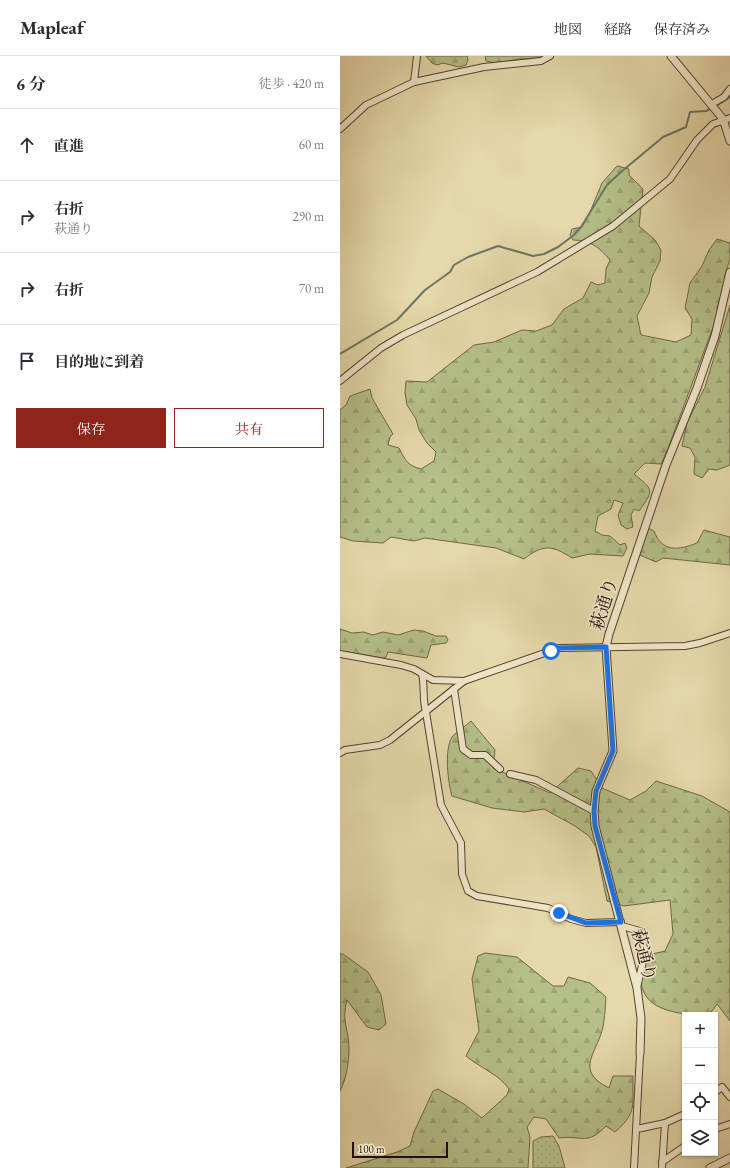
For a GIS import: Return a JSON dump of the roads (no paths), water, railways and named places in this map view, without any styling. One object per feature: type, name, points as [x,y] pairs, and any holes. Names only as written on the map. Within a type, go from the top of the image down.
[{"type":"street","points":[[414,82],[417,56]]},
{"type":"street","points":[[340,129],[366,105],[414,82],[484,67],[540,61],[550,56]]},
{"type":"street","points":[[671,56],[712,104],[727,118],[730,141]]},
{"type":"street","points":[[712,104],[724,97],[730,89]]},
{"type":"street","points":[[340,381],[381,348],[403,335],[537,272],[613,226],[670,179],[697,140],[713,124],[727,118]]},
{"type":"street","name":"萩通り","points":[[634,1168],[641,1018],[638,988],[595,826],[594,811],[596,791],[613,751],[606,647],[614,618],[666,465],[697,388],[715,336],[730,272]]},
{"type":"street","points":[[340,753],[345,750],[380,745],[390,740],[464,681],[559,648],[685,646],[700,644],[730,632]]},
{"type":"street","points":[[340,654],[414,669],[433,680]]},
{"type":"street","points":[[422,674],[424,684],[423,698],[441,804],[461,843],[462,874],[468,891],[477,896],[548,908],[571,919],[586,923],[621,924],[640,931],[645,952],[638,988]]},
{"type":"street","points":[[424,684],[433,680],[464,681]]},
{"type":"street","points":[[454,689],[464,749],[471,755],[485,755],[500,769]]},
{"type":"street","points":[[510,774],[536,780],[594,811]]},
{"type":"street","points":[[718,1089],[722,1086],[730,1097]]},
{"type":"street","points":[[637,1129],[665,1123],[682,1115]]},
{"type":"street","points":[[662,1165],[665,1123]]},
{"type":"street","points":[[718,1128],[730,1124]]},
{"type":"street","points":[[662,1165],[682,1148]]},
{"type":"street","points":[[710,1168],[730,1158]]},
{"type":"waterway","points":[[716,106],[730,97]]},
{"type":"waterway","points":[[340,354],[397,320],[425,290],[450,272],[454,265],[468,257],[498,246],[533,256],[544,254],[558,247],[574,235],[581,227],[607,185],[621,172],[663,137],[686,127],[690,112],[706,111],[712,108]]}]
